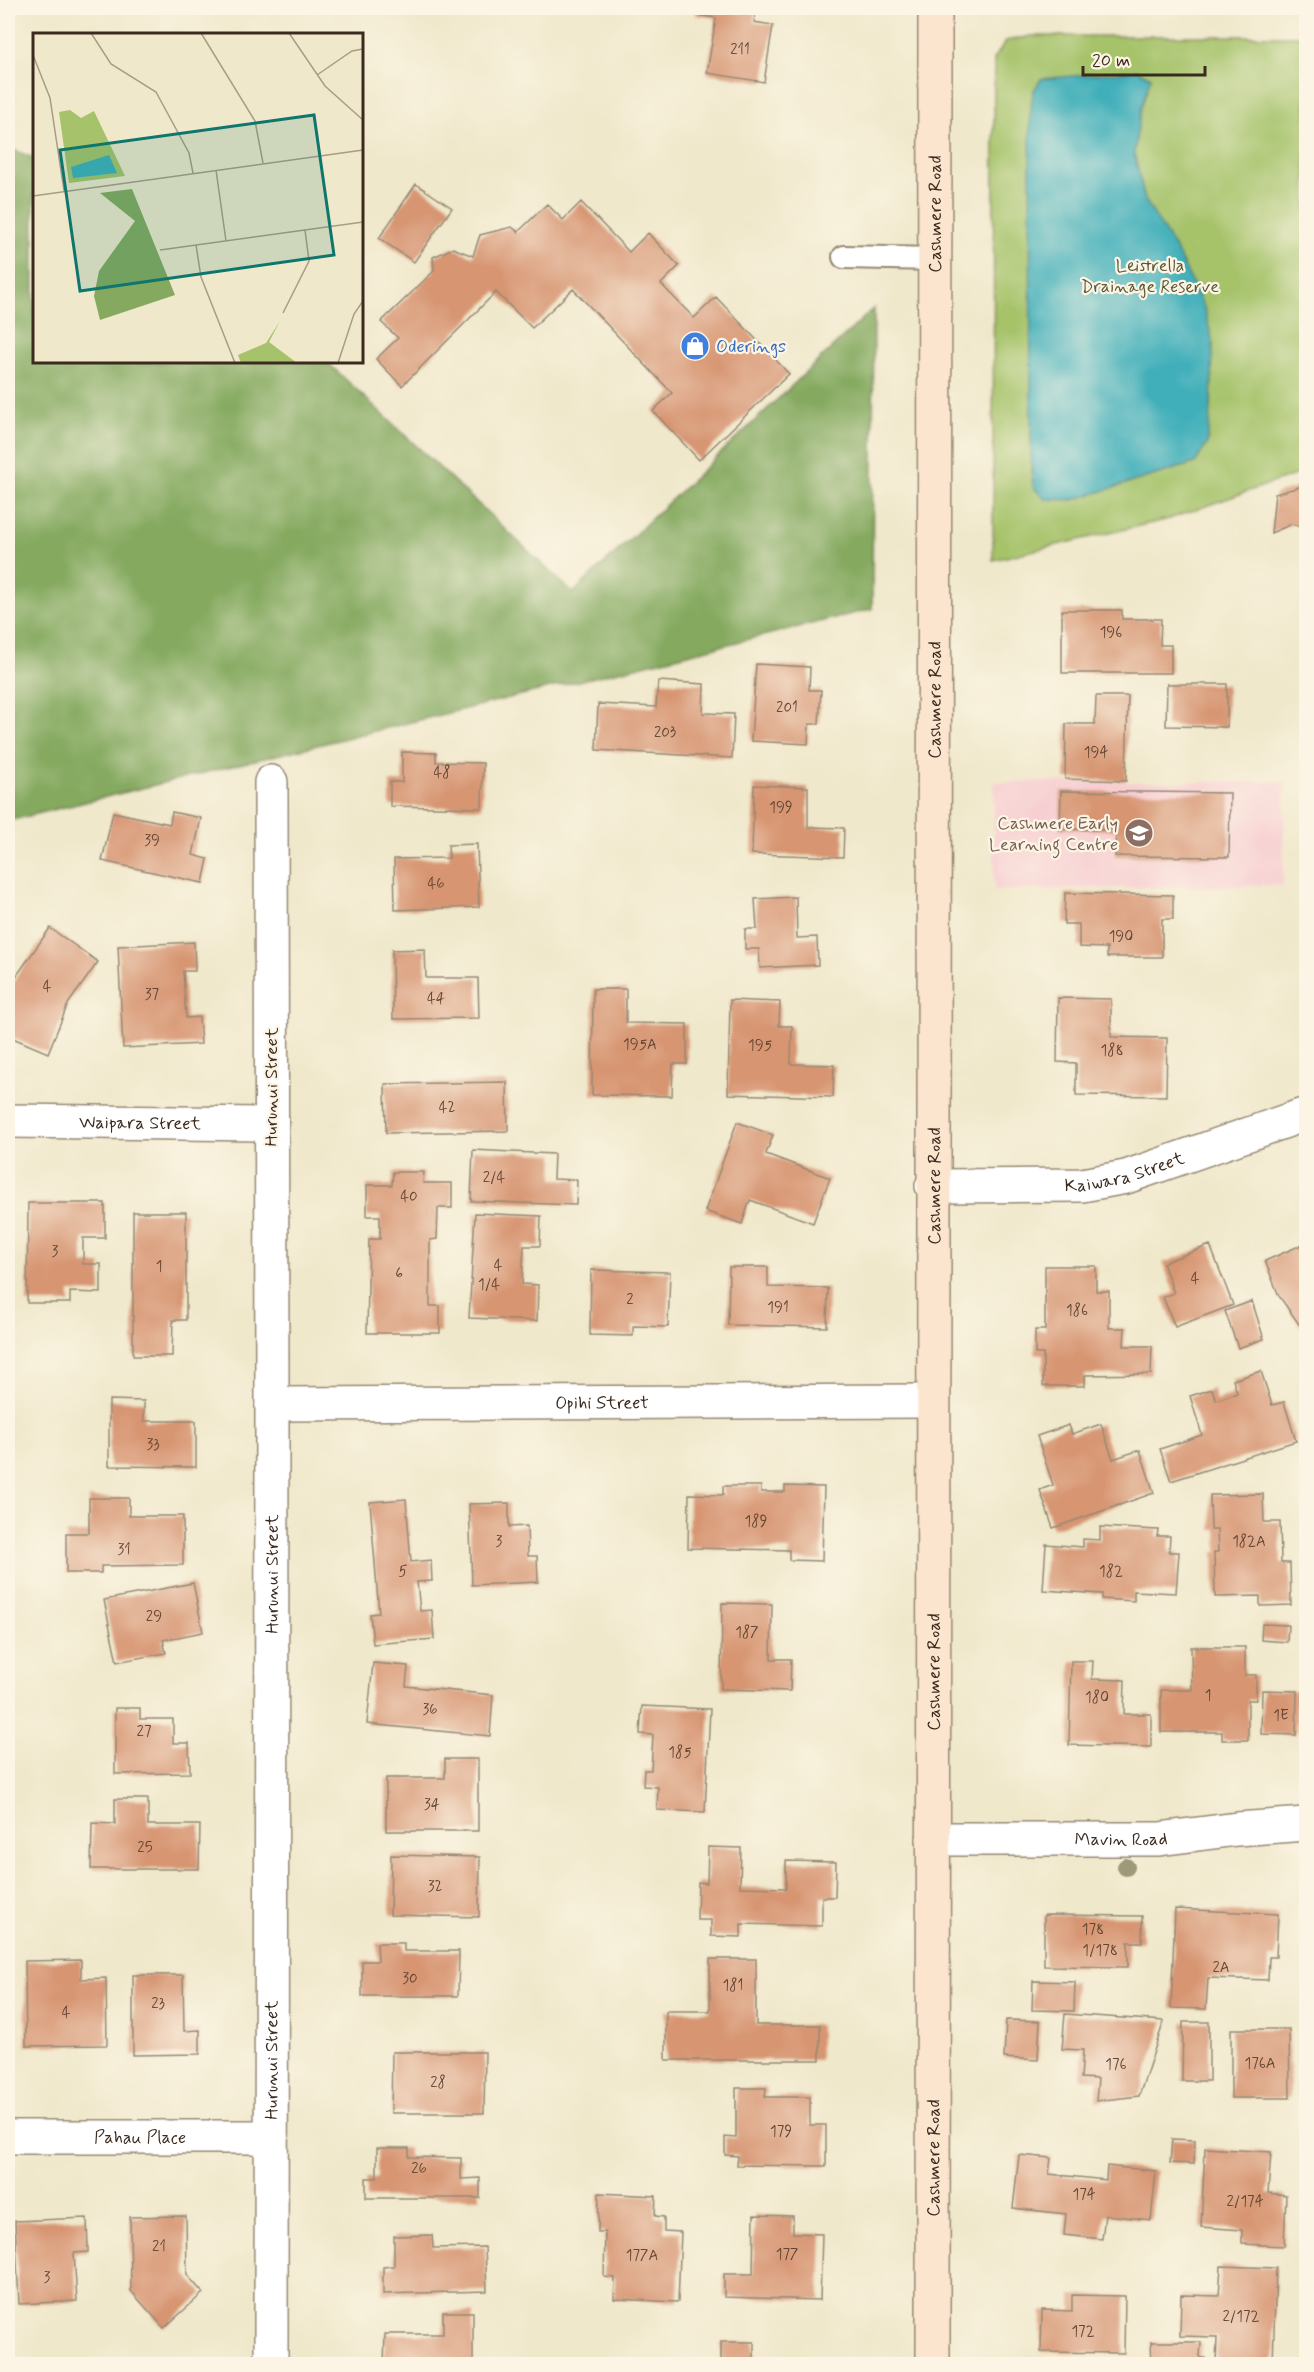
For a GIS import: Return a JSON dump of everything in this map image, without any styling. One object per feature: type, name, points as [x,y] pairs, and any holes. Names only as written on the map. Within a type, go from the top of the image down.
[{"type":"main road","name":"Cashmere Road","points":[[933,2364],[934,8]]},
{"type":"street","name":"Hurunui Street","points":[[271,782],[273,1404],[271,2364]]},
{"type":"street","name":"Kaiwara Street","points":[[932,1186],[1083,1185],[1126,1177],[1306,1114]]},
{"type":"street","name":"Waipara Street","points":[[8,1121],[272,1124]]},
{"type":"street","name":"Opihi Street","points":[[273,1404],[933,1401]]},
{"type":"street","name":"Mavin Road","points":[[933,1839],[1159,1839],[1237,1829],[1306,1824]]},
{"type":"street","name":"Pahau Place","points":[[8,2137],[272,2137]]},
{"type":"lane","points":[[844,257],[934,259]]},
{"type":"shaded area","name":"Cashmere Early Learning Centre","points":[[994,782],[1285,782],[1283,885],[994,890]]},
{"type":"green space","name":"Leistrella Drainage Reserve","points":[[1031,36],[1306,36],[1306,471],[1169,519],[993,560],[994,59],[1006,41]]},
{"type":"green space","points":[[8,148],[33,158],[33,363],[328,363],[573,593],[874,308],[872,609],[8,821]]},
{"type":"water","points":[[1137,70],[1151,77],[1141,108],[1134,153],[1145,200],[1176,250],[1204,307],[1213,343],[1211,409],[1207,444],[1195,463],[1073,500],[1045,499],[1033,487],[1031,458],[1030,117],[1033,92],[1041,79]]},
{"type":"building","points":[[697,8],[756,8],[754,22],[773,25],[764,82],[707,73],[716,18],[696,15]]},
{"type":"building","points":[[416,184],[452,208],[414,262],[379,238]]},
{"type":"building","name":"Oderings","points":[[581,202],[629,252],[648,233],[679,266],[661,284],[694,318],[716,297],[789,374],[699,460],[653,411],[672,393],[573,289],[532,328],[496,292],[402,386],[376,359],[398,338],[381,322],[434,271],[433,257],[453,248],[473,256],[480,235],[512,227],[518,232],[547,204],[563,220]]},
{"type":"building","points":[[1306,485],[1306,527],[1292,524],[1271,533],[1275,494]]},
{"type":"building","points":[[1062,610],[1122,610],[1122,619],[1161,619],[1160,645],[1171,645],[1171,673],[1062,673]]},
{"type":"building","points":[[756,664],[810,667],[809,690],[821,690],[819,724],[809,724],[808,744],[751,741]]},
{"type":"building","points":[[658,681],[704,684],[703,713],[734,714],[732,758],[596,750],[598,704],[656,707]]},
{"type":"building","points":[[1167,684],[1227,684],[1227,727],[1166,726]]},
{"type":"building","points":[[1096,696],[1128,696],[1126,781],[1065,779],[1066,724],[1095,724]]},
{"type":"building","points":[[402,752],[436,753],[436,762],[483,763],[482,808],[390,806],[390,782],[402,782]]},
{"type":"building","points":[[754,785],[808,787],[808,827],[844,828],[843,857],[752,854]]},
{"type":"building","points":[[1061,791],[1230,793],[1229,857],[1115,856],[1116,830],[1060,829]]},
{"type":"building","points":[[113,812],[170,824],[172,812],[201,818],[193,855],[208,859],[203,883],[102,861]]},
{"type":"building","points":[[477,844],[479,907],[395,910],[394,859],[449,858],[448,845]]},
{"type":"building","points":[[1065,893],[1173,895],[1173,919],[1162,919],[1162,957],[1107,957],[1107,948],[1079,947],[1079,924],[1064,924]]},
{"type":"building","points":[[796,897],[797,938],[817,937],[818,965],[760,968],[759,949],[745,949],[745,929],[757,929],[755,899]]},
{"type":"building","points":[[50,928],[98,962],[68,1004],[48,1053],[8,1036],[8,997],[17,975]]},
{"type":"building","points":[[194,942],[195,971],[183,971],[186,1018],[199,1017],[201,1044],[123,1048],[118,946]]},
{"type":"building","points":[[425,949],[426,978],[478,978],[479,1018],[393,1019],[392,950]]},
{"type":"building","points":[[593,989],[626,989],[626,1023],[687,1024],[687,1064],[673,1064],[672,1096],[592,1095]]},
{"type":"building","points":[[1058,998],[1111,999],[1111,1037],[1167,1038],[1166,1096],[1076,1095],[1076,1063],[1057,1062]]},
{"type":"building","points":[[730,1000],[780,1002],[779,1026],[792,1026],[791,1064],[834,1065],[833,1097],[728,1094]]},
{"type":"building","points":[[507,1082],[508,1131],[386,1133],[385,1084]]},
{"type":"building","points":[[737,1122],[773,1135],[766,1154],[830,1178],[813,1223],[750,1200],[742,1224],[705,1211]]},
{"type":"building","points":[[473,1150],[554,1154],[553,1179],[577,1180],[576,1205],[471,1201]]},
{"type":"building","points":[[393,1172],[424,1172],[423,1183],[452,1183],[452,1208],[438,1208],[437,1239],[430,1240],[430,1306],[440,1306],[440,1333],[367,1333],[369,1239],[380,1239],[380,1216],[367,1216],[367,1185],[392,1185]]},
{"type":"building","points":[[28,1203],[105,1203],[105,1238],[83,1238],[83,1264],[101,1264],[101,1293],[70,1292],[70,1303],[27,1303]]},
{"type":"building","points":[[133,1212],[186,1212],[186,1320],[173,1320],[172,1356],[133,1356]]},
{"type":"building","points":[[475,1213],[541,1216],[540,1246],[524,1246],[522,1284],[538,1285],[537,1321],[469,1318]]},
{"type":"building","points":[[1306,1243],[1306,1334],[1279,1296],[1265,1261]]},
{"type":"building","points":[[1210,1245],[1233,1305],[1175,1327],[1163,1297],[1174,1293],[1163,1263]]},
{"type":"building","points":[[1045,1266],[1096,1266],[1096,1291],[1109,1291],[1109,1328],[1125,1328],[1124,1346],[1152,1346],[1151,1374],[1085,1375],[1085,1386],[1043,1386],[1043,1354],[1035,1354],[1035,1330],[1045,1330]]},
{"type":"building","points":[[729,1267],[768,1267],[768,1287],[828,1288],[827,1327],[728,1325]]},
{"type":"building","points":[[591,1270],[670,1272],[668,1327],[633,1326],[633,1336],[590,1335]]},
{"type":"building","points":[[1252,1301],[1264,1339],[1238,1348],[1225,1311]]},
{"type":"building","points":[[1261,1371],[1272,1405],[1284,1402],[1296,1441],[1171,1481],[1160,1449],[1202,1435],[1190,1396],[1212,1389],[1216,1400],[1237,1393],[1233,1380]]},
{"type":"building","points":[[109,1400],[144,1401],[144,1421],[196,1421],[196,1467],[109,1466]]},
{"type":"building","points":[[1101,1424],[1113,1459],[1140,1450],[1154,1493],[1053,1528],[1040,1490],[1053,1485],[1037,1436],[1069,1425],[1072,1434]]},
{"type":"building","points":[[723,1486],[761,1486],[761,1492],[785,1492],[785,1486],[824,1487],[822,1561],[789,1560],[789,1550],[688,1548],[689,1494],[723,1495]]},
{"type":"building","points":[[1263,1494],[1264,1522],[1280,1522],[1281,1563],[1290,1563],[1291,1605],[1260,1606],[1260,1596],[1215,1597],[1214,1552],[1218,1552],[1217,1530],[1211,1530],[1210,1495]]},
{"type":"building","points":[[89,1498],[129,1498],[129,1516],[183,1516],[183,1565],[101,1566],[101,1573],[66,1573],[66,1533],[89,1533]]},
{"type":"building","points":[[406,1499],[411,1562],[431,1560],[432,1581],[417,1582],[420,1611],[432,1610],[434,1639],[373,1644],[370,1614],[379,1613],[370,1502]]},
{"type":"building","points":[[509,1503],[509,1527],[527,1526],[528,1556],[537,1556],[538,1582],[472,1585],[469,1504]]},
{"type":"building","points":[[1100,1527],[1158,1530],[1157,1536],[1170,1536],[1169,1552],[1179,1552],[1176,1593],[1134,1591],[1134,1601],[1102,1599],[1102,1594],[1043,1590],[1046,1544],[1083,1547],[1083,1539],[1100,1540]]},
{"type":"building","points":[[193,1583],[203,1632],[163,1640],[166,1653],[117,1662],[104,1600]]},
{"type":"building","points":[[722,1603],[772,1604],[771,1659],[791,1659],[790,1691],[721,1689]]},
{"type":"building","points":[[1262,1624],[1288,1625],[1287,1642],[1261,1640]]},
{"type":"building","points":[[1191,1647],[1245,1647],[1245,1675],[1256,1675],[1256,1700],[1248,1700],[1248,1740],[1222,1740],[1222,1732],[1161,1732],[1161,1690],[1192,1690]]},
{"type":"building","points":[[1071,1661],[1093,1661],[1092,1679],[1125,1680],[1124,1714],[1151,1714],[1151,1747],[1069,1745]]},
{"type":"building","points":[[373,1663],[408,1666],[406,1686],[493,1695],[490,1736],[367,1724]]},
{"type":"building","points":[[1262,1690],[1297,1691],[1296,1735],[1261,1734]]},
{"type":"building","points":[[642,1706],[710,1709],[705,1812],[657,1810],[658,1787],[643,1786],[644,1770],[651,1770],[653,1735],[640,1734]]},
{"type":"building","points":[[115,1708],[140,1708],[140,1719],[173,1719],[173,1743],[189,1743],[190,1773],[115,1774]]},
{"type":"building","points":[[445,1759],[478,1759],[478,1831],[386,1831],[386,1778],[445,1778]]},
{"type":"building","points":[[115,1799],[148,1799],[148,1825],[200,1825],[199,1869],[91,1869],[92,1823],[115,1824]]},
{"type":"building","points":[[708,1847],[741,1848],[740,1887],[786,1888],[786,1861],[836,1862],[835,1897],[822,1897],[822,1926],[741,1924],[741,1937],[711,1936],[711,1920],[697,1920],[698,1882],[707,1883]]},
{"type":"building","points":[[391,1855],[480,1857],[479,1917],[390,1915]]},
{"type":"building","points":[[1175,1909],[1278,1914],[1276,1957],[1269,1957],[1268,1980],[1208,1978],[1206,2009],[1171,2008]]},
{"type":"building","points":[[1044,1915],[1142,1916],[1142,1942],[1128,1942],[1128,1967],[1044,1966]]},
{"type":"building","points":[[377,1943],[404,1943],[404,1951],[459,1951],[458,1996],[362,1996],[362,1961],[378,1961]]},
{"type":"building","points":[[710,1959],[756,1959],[756,2025],[820,2025],[820,2060],[666,2060],[666,2011],[710,2011]]},
{"type":"building","points":[[81,1960],[81,1979],[106,1978],[107,2045],[26,2046],[25,1961]]},
{"type":"building","points":[[133,1975],[183,1975],[184,2031],[200,2030],[200,2054],[133,2055]]},
{"type":"building","points":[[1033,1981],[1075,1982],[1074,2011],[1032,2010]]},
{"type":"building","points":[[1065,2014],[1164,2021],[1139,2096],[1096,2101],[1098,2079],[1081,2078],[1083,2050],[1062,2049]]},
{"type":"building","points":[[1006,2020],[1040,2021],[1038,2060],[1004,2058]]},
{"type":"building","points":[[1183,2022],[1209,2022],[1209,2081],[1182,2081]]},
{"type":"building","points":[[1231,2029],[1289,2029],[1290,2098],[1231,2098]]},
{"type":"building","points":[[392,2052],[485,2052],[484,2113],[391,2113]]},
{"type":"building","points":[[736,2088],[766,2088],[765,2097],[810,2097],[810,2125],[826,2125],[826,2166],[737,2165],[738,2156],[725,2155],[725,2137],[736,2138]]},
{"type":"building","points":[[1172,2139],[1195,2140],[1194,2164],[1170,2163]]},
{"type":"building","points":[[377,2148],[409,2148],[409,2157],[461,2158],[461,2179],[480,2178],[480,2198],[366,2198],[366,2178],[377,2178]]},
{"type":"building","points":[[1205,2148],[1271,2152],[1268,2193],[1286,2195],[1284,2246],[1242,2244],[1242,2230],[1201,2227]]},
{"type":"building","points":[[1019,2155],[1051,2158],[1049,2174],[1106,2180],[1107,2166],[1156,2171],[1151,2220],[1105,2215],[1102,2239],[1064,2235],[1066,2214],[1013,2208]]},
{"type":"building","points":[[599,2193],[656,2196],[655,2216],[664,2217],[664,2231],[681,2232],[678,2302],[614,2299],[615,2278],[604,2277],[605,2232],[598,2232]]},
{"type":"building","points":[[754,2215],[793,2216],[793,2233],[822,2234],[820,2300],[724,2297],[724,2274],[753,2274]]},
{"type":"building","points":[[186,2216],[187,2275],[203,2293],[164,2328],[131,2291],[130,2217]]},
{"type":"building","points":[[87,2218],[88,2252],[74,2253],[77,2301],[19,2304],[15,2221]]},
{"type":"building","points":[[432,2235],[433,2248],[485,2247],[487,2291],[383,2294],[383,2267],[394,2266],[394,2236]]},
{"type":"building","points":[[1305,2235],[1306,2259],[1303,2259]]},
{"type":"building","points":[[1221,2266],[1276,2268],[1273,2364],[1216,2364],[1217,2337],[1180,2336],[1181,2295],[1219,2296]]},
{"type":"building","points":[[1072,2295],[1125,2296],[1124,2353],[1041,2352],[1042,2310],[1072,2311]]},
{"type":"building","points":[[443,2312],[473,2312],[473,2364],[384,2364],[385,2334],[443,2334]]},
{"type":"building","points":[[721,2342],[754,2342],[754,2364],[721,2364]]},
{"type":"building","points":[[1151,2342],[1201,2342],[1200,2358],[1205,2358],[1204,2364],[1152,2364]]},
{"type":"place","name":"Oderings","points":[[695,346]]},
{"type":"place","name":"Cashmere Early Learning Centre","points":[[1139,833]]}]
